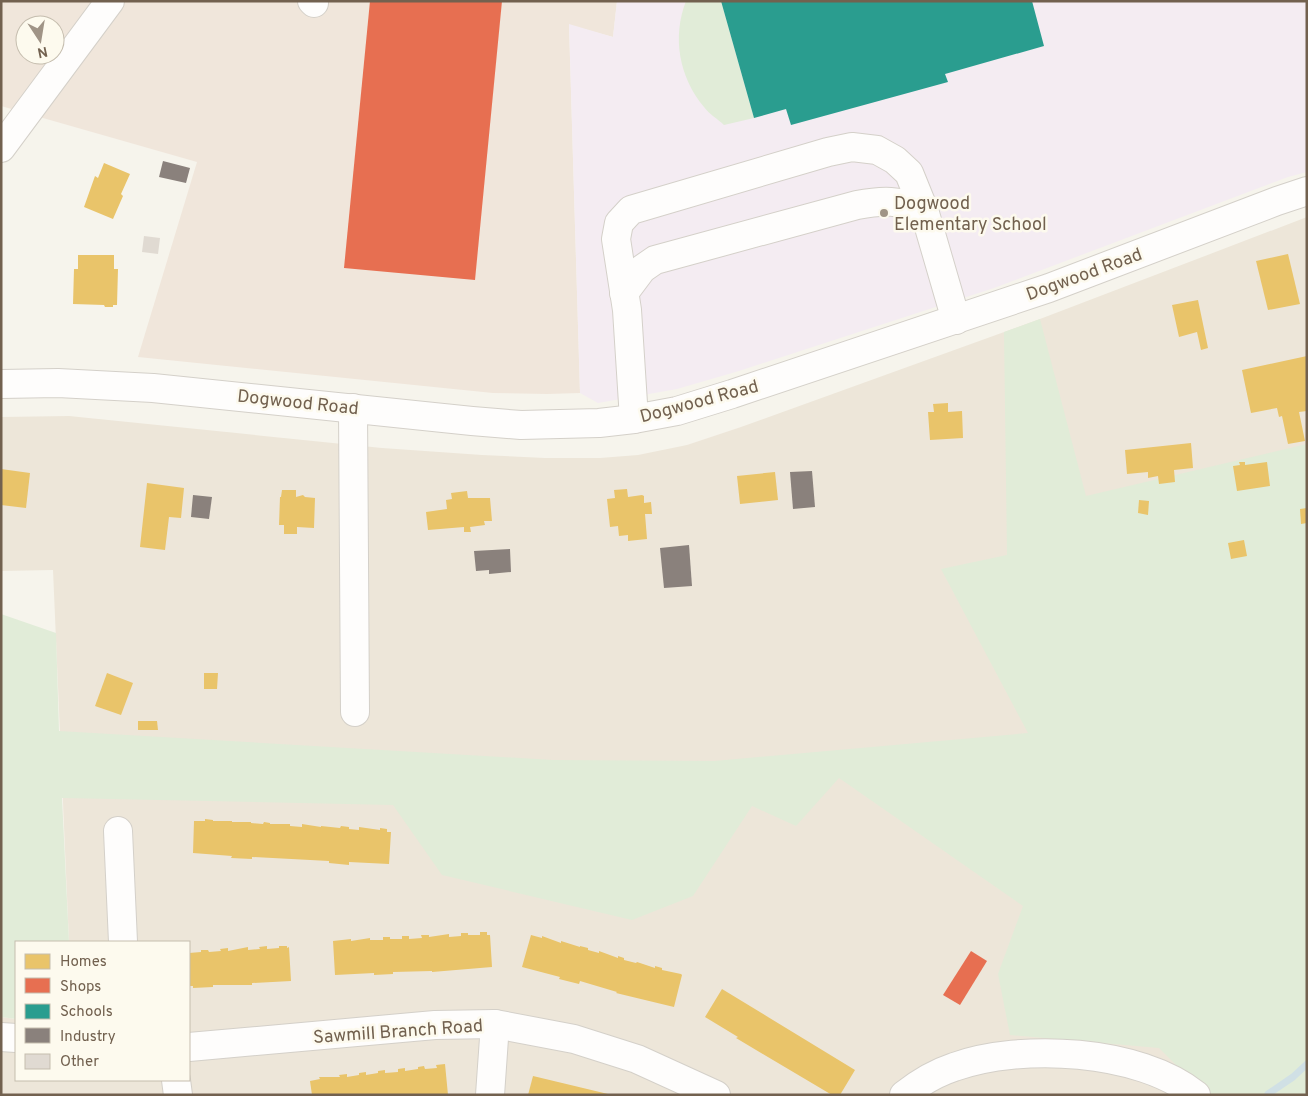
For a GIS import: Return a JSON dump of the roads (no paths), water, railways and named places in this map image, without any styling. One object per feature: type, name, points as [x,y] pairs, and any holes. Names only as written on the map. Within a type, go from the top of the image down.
[{"type":"street","points":[[1,148],[110,1]]},
{"type":"street","points":[[634,419],[627,310],[616,239],[619,223],[631,210],[828,152],[852,147],[877,150],[895,160],[909,173],[924,210],[956,320]]},
{"type":"street","name":"Dogwood Road","points":[[1,384],[58,383],[114,385],[472,421],[521,424],[599,423],[634,419],[677,411],[956,320],[1058,285],[1268,204],[1307,191]]},
{"type":"street","points":[[624,293],[642,269],[655,260],[883,200],[907,203],[924,210]]},
{"type":"street","points":[[353,408],[355,712]]},
{"type":"street","points":[[118,831],[123,941]]},
{"type":"street","points":[[490,1095],[495,1024]]},
{"type":"street","name":"Sawmill Branch Road","points":[[190,1047],[435,1025],[495,1024],[574,1039],[637,1060],[716,1095]]},
{"type":"street","points":[[1,1036],[15,1038]]},
{"type":"street","points":[[904,1095],[930,1078],[954,1067],[988,1058],[1047,1053],[1100,1057],[1145,1067],[1183,1084],[1196,1095]]},
{"type":"street","points":[[176,1081],[178,1095]]},
{"type":"waterway","points":[[1268,1094],[1293,1077],[1307,1064]]},
{"type":"place","name":"Dogwood Elementary School","points":[[884,213]]}]
